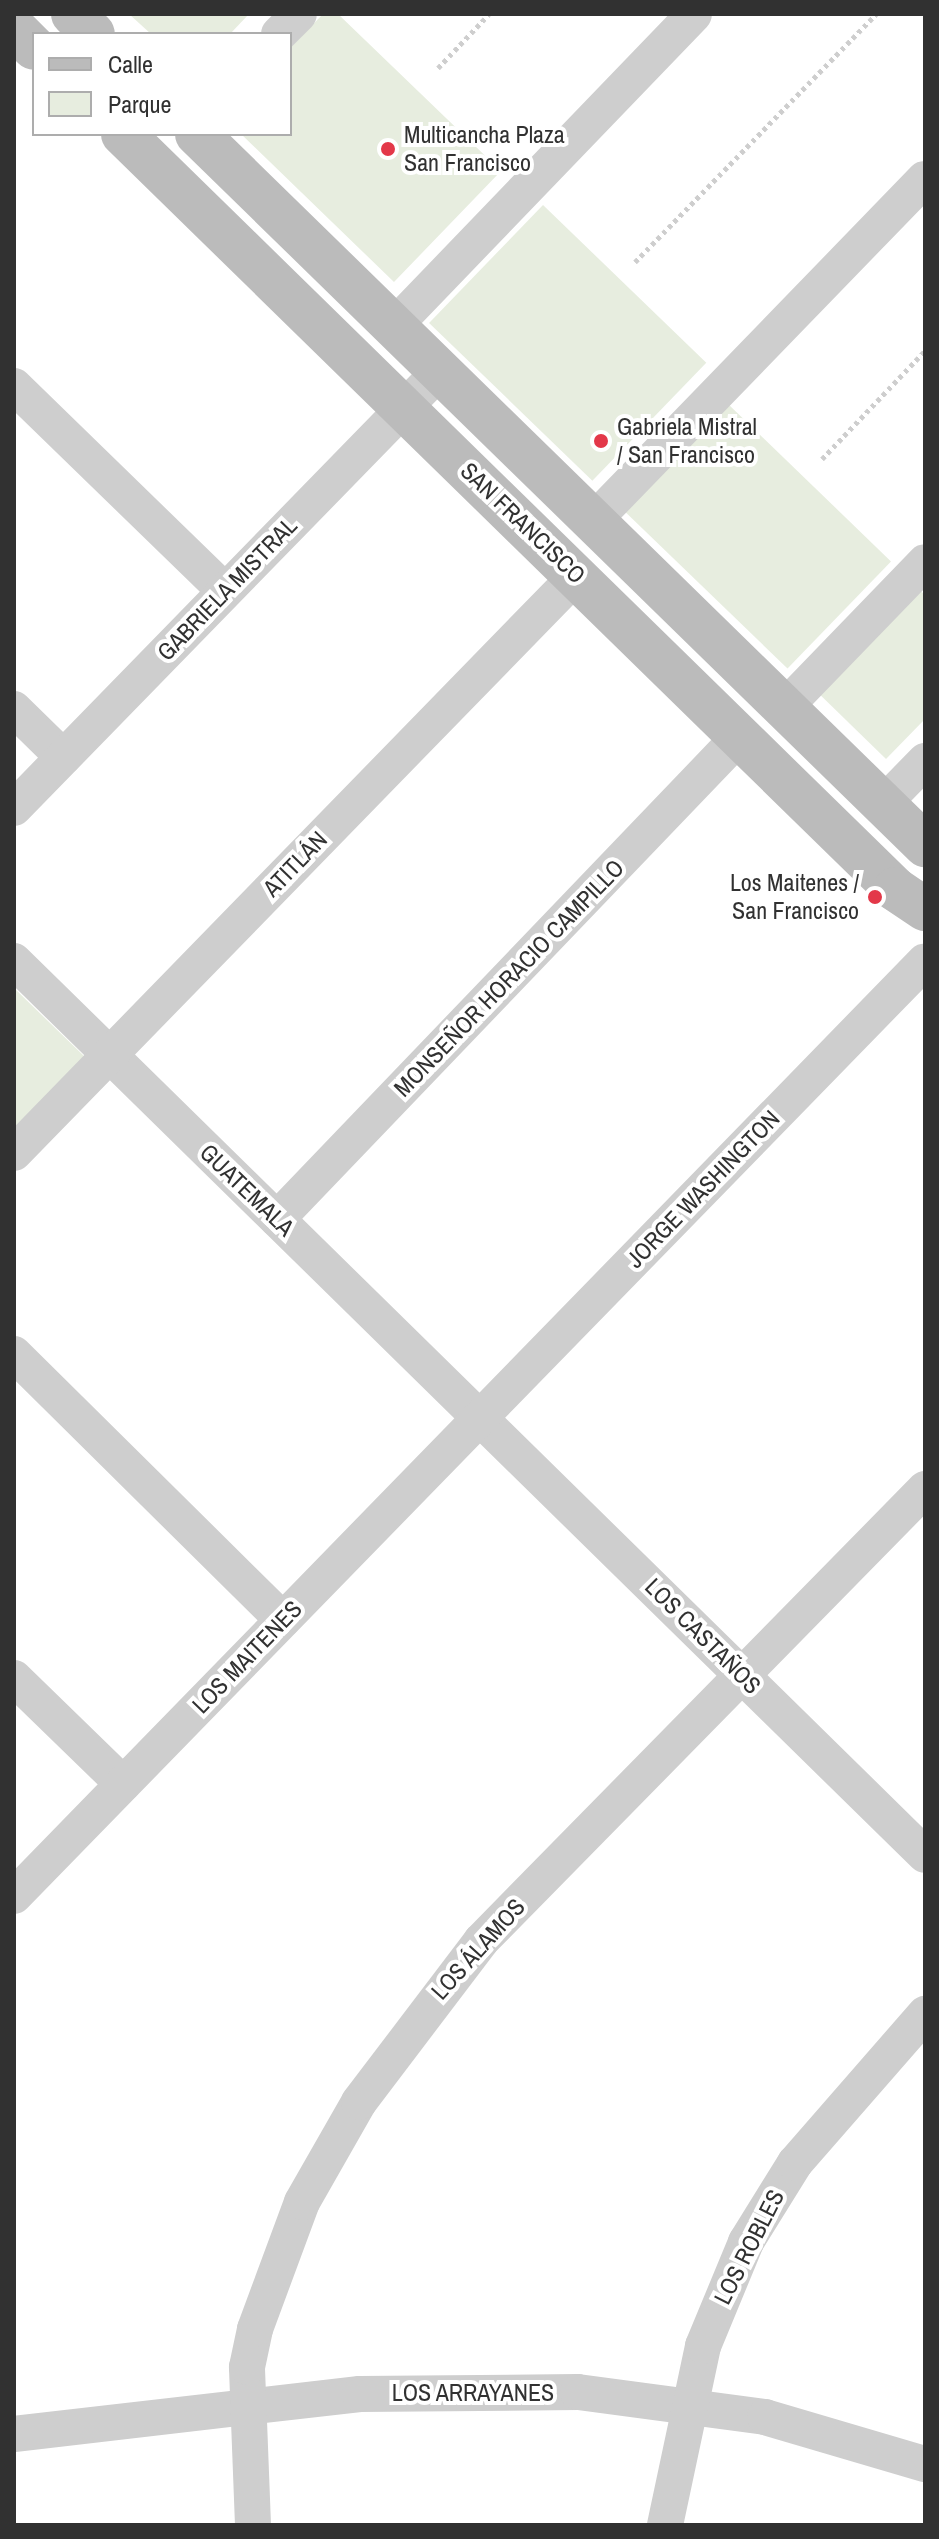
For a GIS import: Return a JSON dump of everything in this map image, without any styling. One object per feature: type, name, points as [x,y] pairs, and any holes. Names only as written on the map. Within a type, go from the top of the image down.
[{"type":"main road","points":[[73,14],[91,32]]},
{"type":"main road","points":[[14,28],[32,46]]},
{"type":"main road","name":"SAN FRANCISCO","points":[[125,136],[895,889],[925,909]]},
{"type":"main road","points":[[199,136],[925,845]]},
{"type":"street","points":[[281,32],[299,14]]},
{"type":"street","points":[[395,325],[694,14]]},
{"type":"street","points":[[594,520],[925,179]]},
{"type":"street","name":"GABRIELA MISTRAL","points":[[14,808],[441,370]]},
{"type":"street","points":[[14,386],[225,591]]},
{"type":"street","points":[[786,706],[925,562]]},
{"type":"street","name":"ATITLÁN","points":[[14,1153],[577,575]]},
{"type":"street","points":[[14,709],[63,757]]},
{"type":"street","name":"MONSEÑOR HORACIO CAMPILLO","points":[[277,1219],[740,736]]},
{"type":"street","points":[[884,803],[925,761]]},
{"type":"street","name":"GUATEMALA","points":[[14,961],[480,1417]]},
{"type":"street","name":"JORGE WASHINGTON","points":[[480,1417],[925,961]]},
{"type":"street","points":[[14,1354],[283,1620]]},
{"type":"street","name":"LOS MAITENES","points":[[14,1896],[480,1417]]},
{"type":"street","name":"LOS CASTAÑOS","points":[[480,1417],[925,1855]]},
{"type":"street","name":"LOS ÁLAMOS","points":[[253,2525],[248,2403],[255,2329],[284,2246],[324,2159],[396,2046],[481,1941],[925,1489]]},
{"type":"street","points":[[14,1678],[123,1784]]},
{"type":"street","name":"LOS ROBLES","points":[[665,2525],[689,2402],[722,2294],[769,2202],[825,2126],[925,2014]]},
{"type":"street","name":"LOS ARRAYANES","points":[[14,2434],[248,2403],[467,2391],[689,2402],[825,2432],[925,2464]]},
{"type":"path","points":[[438,68],[489,14]]},
{"type":"path","points":[[635,262],[876,14]]},
{"type":"path","points":[[822,459],[925,351]]},
{"type":"green space","points":[[129,14],[249,14],[232,32],[149,32]]},
{"type":"green space","points":[[323,14],[338,14],[501,171],[394,282],[243,136],[292,136],[292,46]]},
{"type":"green space","points":[[543,205],[706,363],[592,481],[429,323]]},
{"type":"green space","points":[[727,403],[891,561],[788,669],[623,510]]},
{"type":"green space","points":[[910,581],[925,595],[925,719],[886,759],[810,685]]},
{"type":"green space","points":[[14,988],[85,1057],[14,1142]]},
{"type":"place","name":"Multicancha Plaza San Francisco","points":[[388,149]]},
{"type":"place","name":"Gabriela Mistral / San Francisco","points":[[601,441]]},
{"type":"place","name":"Los Maitenes / San Francisco","points":[[875,897]]}]
